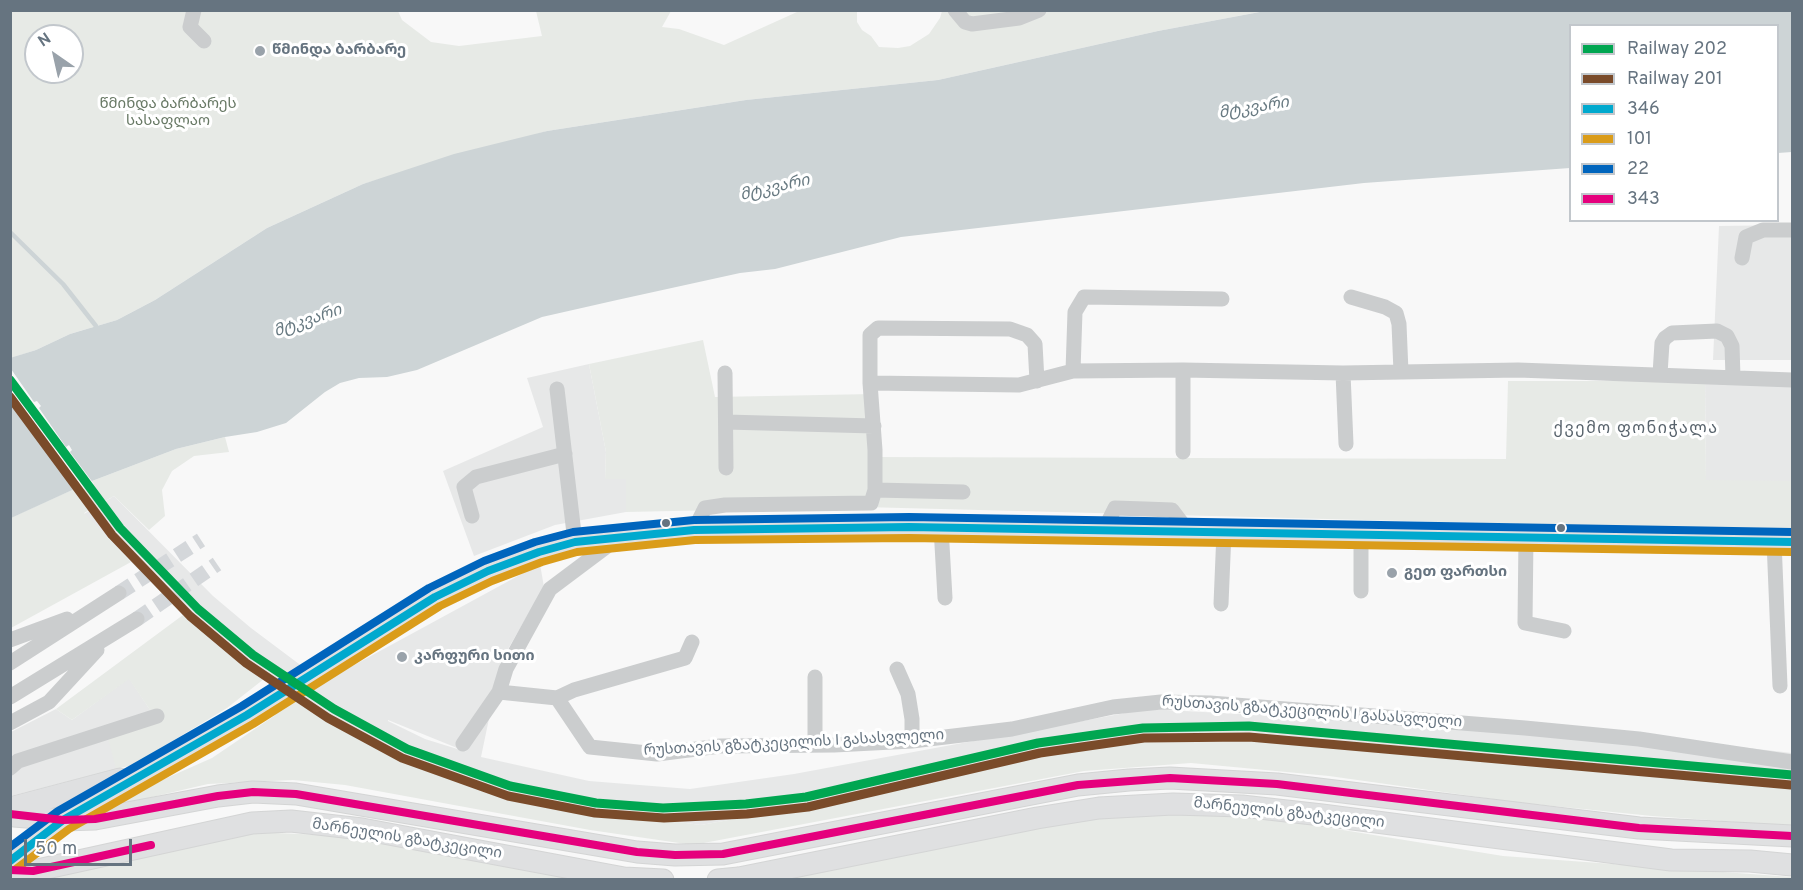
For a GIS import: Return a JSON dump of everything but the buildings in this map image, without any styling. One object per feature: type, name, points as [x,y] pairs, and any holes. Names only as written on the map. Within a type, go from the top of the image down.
[{"type":"highway","points":[[13,862],[63,820],[146,771],[181,755],[435,597],[488,571],[539,552],[575,542],[694,530],[941,527],[1783,542]]},
{"type":"highway","points":[[13,862],[25,847],[26,835],[24,826],[12,812],[146,771]]},
{"type":"highway","name":"მარნეულის გზატკეცილი","points":[[12,812],[63,820],[116,816],[218,796],[253,792],[296,794],[637,852],[723,855],[1078,785],[1170,778],[1277,784],[1639,828],[1792,837]]},
{"type":"highway","name":"მარნეულის გზატკეცილი","points":[[718,879],[739,878],[1099,808],[1173,804],[1242,807],[1322,815],[1671,860],[1750,861],[1792,865]]},
{"type":"highway","name":"მარნეულის გზატკეცილი","points":[[13,862],[33,871],[252,823],[291,821],[362,829],[624,878],[663,879]]},
{"type":"street","points":[[194,10],[190,27],[204,41]]},
{"type":"street","points":[[955,10],[965,22],[972,24],[1019,18],[1039,10]]},
{"type":"street","points":[[1742,258],[1746,237],[1763,230],[1792,230]]},
{"type":"street","points":[[1073,371],[1075,312],[1084,297],[1222,299]]},
{"type":"street","points":[[1351,297],[1385,307],[1396,313],[1399,324],[1401,372]]},
{"type":"street","points":[[694,530],[705,508],[725,505],[871,503],[875,490],[876,450],[870,383],[870,335],[878,328],[1010,329],[1027,335],[1035,344],[1037,381]]},
{"type":"street","points":[[1660,374],[1662,343],[1665,338],[1672,333],[1717,331],[1727,336],[1732,346],[1733,377]]},
{"type":"street","points":[[1183,370],[1183,452]]},
{"type":"street","points":[[870,383],[1019,385],[1073,371],[1183,370],[1343,373],[1518,370],[1792,380]]},
{"type":"street","points":[[725,373],[726,468]]},
{"type":"street","points":[[1343,373],[1346,444]]},
{"type":"street","points":[[557,389],[575,542]]},
{"type":"street","points":[[726,422],[874,426]]},
{"type":"street","points":[[472,516],[464,486],[476,477],[565,454]]},
{"type":"street","points":[[875,490],[963,492]]},
{"type":"street","points":[[941,527],[945,598]]},
{"type":"street","points":[[1221,604],[1224,532]]},
{"type":"street","points":[[1361,535],[1361,591]]},
{"type":"street","points":[[463,744],[499,692],[506,669],[550,589],[620,536]]},
{"type":"street","points":[[1526,537],[1525,623],[1564,631]]},
{"type":"street","points":[[1780,686],[1783,542]]},
{"type":"street","points":[[10,663],[119,593]]},
{"type":"street","points":[[10,640],[93,610]]},
{"type":"street","points":[[10,697],[137,620]]},
{"type":"street","points":[[10,723],[49,702],[109,636]]},
{"type":"street","points":[[499,692],[557,698],[573,690],[685,658],[692,642]]},
{"type":"street","points":[[897,669],[908,694],[912,719],[912,741]]},
{"type":"street","points":[[815,677],[815,745]]},
{"type":"street","name":"რუსთავის გზატკეცილის I გასასვლელი","points":[[557,698],[590,747],[657,754],[720,746],[912,741],[1012,729],[1113,707],[1171,702],[1210,703],[1548,730],[1639,739],[1792,762]]},
{"type":"street","points":[[10,768],[18,761],[157,716]]},
{"type":"shaded area","points":[[1792,225],[1792,360],[1713,360],[1719,226]]},
{"type":"shaded area","points":[[589,364],[606,452],[605,478],[626,479],[626,512],[555,525],[474,556],[443,471],[543,427],[527,378]]},
{"type":"shaded area","points":[[1705,381],[1792,383],[1792,481],[1706,481]]},
{"type":"shaded area","points":[[114,496],[213,596],[251,628],[323,682],[540,564],[544,587],[501,661],[481,757],[589,781],[690,789],[794,774],[1147,709],[1636,735],[1792,753],[1792,786],[1337,743],[1229,730],[1030,751],[874,794],[701,825],[557,806],[481,786],[409,762],[336,722],[183,615],[84,514]],"holes":[[[388,720],[467,752],[425,739]]]},
{"type":"shaded area","points":[[129,678],[158,722],[116,769],[11,796],[11,732],[56,709],[72,720]]},
{"type":"green space","name":"წმინდა ბარბარეს სასაფლაო","points":[[857,10],[857,22],[879,47],[898,48],[910,46],[929,34],[942,11],[1265,11],[1158,31],[938,80],[746,100],[547,131],[363,184],[267,228],[155,300],[117,320],[70,334],[36,350],[11,358],[10,11],[398,11],[402,20],[431,42],[459,46],[542,36],[536,11],[671,11],[662,27],[679,29],[724,45],[797,12]]},
{"type":"green space","points":[[703,340],[715,397],[873,394],[873,457],[1506,459],[1508,381],[1705,381],[1706,480],[1792,481],[1792,531],[863,507],[626,512],[626,479],[605,479],[606,452],[589,364]]},
{"type":"green space","points":[[225,437],[229,452],[194,456],[172,471],[162,490],[165,516],[149,530],[114,496],[84,513],[131,562],[11,628],[10,518],[92,481],[176,449]]},
{"type":"green space","points":[[183,615],[269,675],[227,708],[133,765],[116,769],[108,738],[158,722],[129,679],[72,720],[56,709]]},
{"type":"green space","points":[[296,694],[336,722],[409,762],[480,786],[557,806],[701,825],[874,794],[1030,751],[1229,730],[1337,743],[1792,786],[1792,826],[1652,816],[1514,802],[1329,776],[1191,763],[1084,771],[693,845],[590,830],[345,785],[293,780],[208,784],[92,811],[212,758],[274,716]]},
{"type":"green space","points":[[1124,812],[1263,817],[1503,856],[1792,877],[1792,880],[771,880]]},
{"type":"green space","points":[[252,832],[349,836],[617,880],[20,880]]},
{"type":"water","name":"მტკვარი","points":[[1265,11],[1792,11],[1792,152],[1779,153],[1779,24],[1569,24],[1569,168],[1364,183],[901,237],[775,269],[740,273],[617,300],[542,317],[417,370],[387,377],[359,378],[340,383],[286,423],[257,432],[176,449],[92,481],[11,518],[10,358],[36,350],[70,334],[117,320],[155,300],[267,228],[363,184],[454,154],[547,131],[746,100],[938,80],[1158,31]]},
{"type":"pier","points":[[11,369],[34,402],[37,401],[41,406],[39,408],[66,447],[69,445],[72,450],[70,452],[94,484],[83,489],[11,391]]},
{"type":"waterway","points":[[10,232],[63,284],[96,326]]},
{"type":"tunnel","points":[[119,593],[201,540]]},
{"type":"tunnel","points":[[137,619],[217,564]]},
{"type":"rail line","name":"202","points":[[10,380],[120,528],[198,609],[253,655],[334,709],[407,749],[510,786],[596,803],[663,808],[746,804],[806,797],[1038,743],[1143,728],[1249,726],[1792,775]]},
{"type":"rail line","name":"201","points":[[10,397],[112,535],[190,616],[246,663],[328,718],[402,758],[508,796],[595,813],[664,818],[747,814],[808,807],[1040,753],[1144,738],[1249,737],[1791,785]]},
{"type":"transit line","name":"22","points":[[10,847],[58,811],[242,706],[429,588],[484,561],[535,542],[573,532],[694,520],[909,517],[1792,532]]},
{"type":"transit line","name":"346","points":[[10,861],[63,820],[247,715],[435,597],[488,571],[539,552],[575,542],[694,530],[909,527],[1792,542]]},
{"type":"transit line","name":"101","points":[[16,869],[69,829],[253,724],[440,606],[492,581],[542,562],[577,552],[695,540],[909,538],[1792,552]]},
{"type":"transit line","name":"343","points":[[10,814],[63,820],[95,819],[218,796],[253,792],[296,794],[637,852],[675,855],[723,854],[1078,785],[1170,778],[1277,784],[1639,828],[1792,836]]},
{"type":"transit line","name":"343","points":[[10,870],[33,871],[151,845]]},
{"type":"place","name":"წმინდა ბარბარე","points":[[260,51]]},
{"type":"place","name":"გეთ ფართსი","points":[[1392,573]]},
{"type":"place","name":"კარფური სითი","points":[[402,657]]},
{"type":"district","name":"ქვემო ფონიჭალა","points":[[1636,430]]}]
